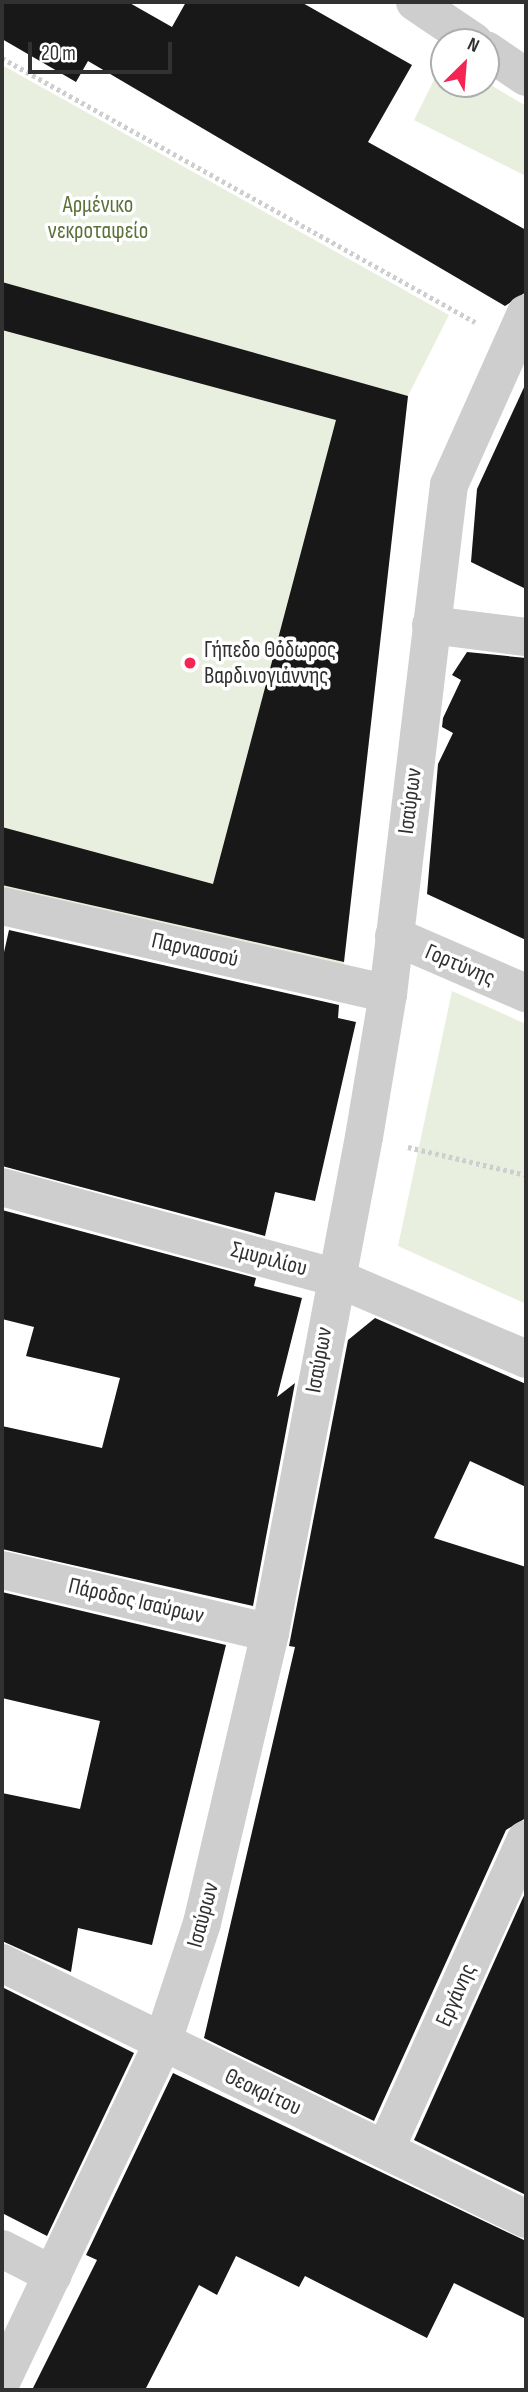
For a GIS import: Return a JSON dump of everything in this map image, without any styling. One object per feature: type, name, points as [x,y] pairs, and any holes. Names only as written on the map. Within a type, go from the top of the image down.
[{"type":"street","points":[[415,2],[453,28]]},
{"type":"street","points":[[500,60],[526,78]]},
{"type":"street","name":"Ισαύρων","points":[[2,2380],[162,2044],[202,1923],[270,1633],[334,1277],[364,1137],[388,994],[449,485],[520,328]]},
{"type":"street","points":[[431,625],[526,637]]},
{"type":"street","name":"Παρνασσού","points":[[2,906],[388,994]]},
{"type":"street","name":"Γορτύνης","points":[[394,936],[526,993]]},
{"type":"street","name":"Σμυριλίου","points":[[2,1187],[334,1277],[526,1359]]},
{"type":"street","name":"Πάροδος Ισαύρων","points":[[2,1570],[270,1633]]},
{"type":"street","name":"Εργάνης","points":[[385,2150],[526,1839]]},
{"type":"street","name":"Θεοκρίτου","points":[[2,1963],[162,2044],[526,2219]]},
{"type":"street","points":[[2,2249],[53,2275]]},
{"type":"path","points":[[2,58],[520,328]]},
{"type":"path","points":[[364,1137],[526,1175]]},
{"type":"green space","name":"Γήπεδο Θόδωρος Βαρδινογιάννης","points":[[2,65],[449,315],[408,396],[343,972],[2,889]]},
{"type":"green space","points":[[430,88],[430,98],[500,98],[500,90],[526,106],[526,176],[414,120]]},
{"type":"green space","points":[[452,991],[526,1024],[526,1304],[398,1246]]},
{"type":"building","points":[[2,2],[128,2],[172,27],[186,2],[301,2],[412,65],[368,142],[526,230],[526,292],[505,306],[88,61],[76,82],[2,39]]},
{"type":"building","points":[[2,282],[408,396],[344,962],[2,885],[2,827],[213,884],[336,420],[2,330]]},
{"type":"building","points":[[526,383],[526,589],[471,562],[477,489]]},
{"type":"building","points":[[467,652],[526,658],[526,940],[427,894],[438,764],[453,733],[442,727],[443,718],[461,680],[452,675]]},
{"type":"building","points":[[9,930],[339,1005],[338,1018],[356,1022],[315,1201],[275,1192],[265,1236],[2,1166],[2,961]]},
{"type":"building","points":[[2,1210],[256,1278],[254,1286],[302,1298],[277,1397],[295,1383],[253,1606],[2,1549],[2,1426],[102,1448],[120,1378],[26,1356],[34,1327],[2,1319]]},
{"type":"building","points":[[375,1318],[526,1384],[526,1487],[470,1461],[434,1538],[526,1567],[526,1818],[506,1830],[374,2121],[204,2038],[295,1647],[289,1646],[348,1340]]},
{"type":"building","points":[[2,1592],[226,1645],[152,1945],[78,1928],[71,1972],[2,1941],[2,1793],[80,1809],[100,1721],[2,1698]]},
{"type":"building","points":[[526,1891],[526,2195],[414,2140]]},
{"type":"building","points":[[2,1987],[134,2053],[47,2236],[2,2213]]},
{"type":"building","points":[[173,2073],[526,2241],[526,2319],[454,2283],[427,2338],[305,2276],[299,2287],[236,2256],[217,2295],[199,2285],[145,2390],[32,2390],[97,2260],[86,2255]]},
{"type":"place","name":"Γήπεδο Θόδωρος Βαρδινογιάννης","points":[[190,663]]},
{"type":"park label","name":"Αρμένικο νεκροταφείο","points":[[98,218]]}]
